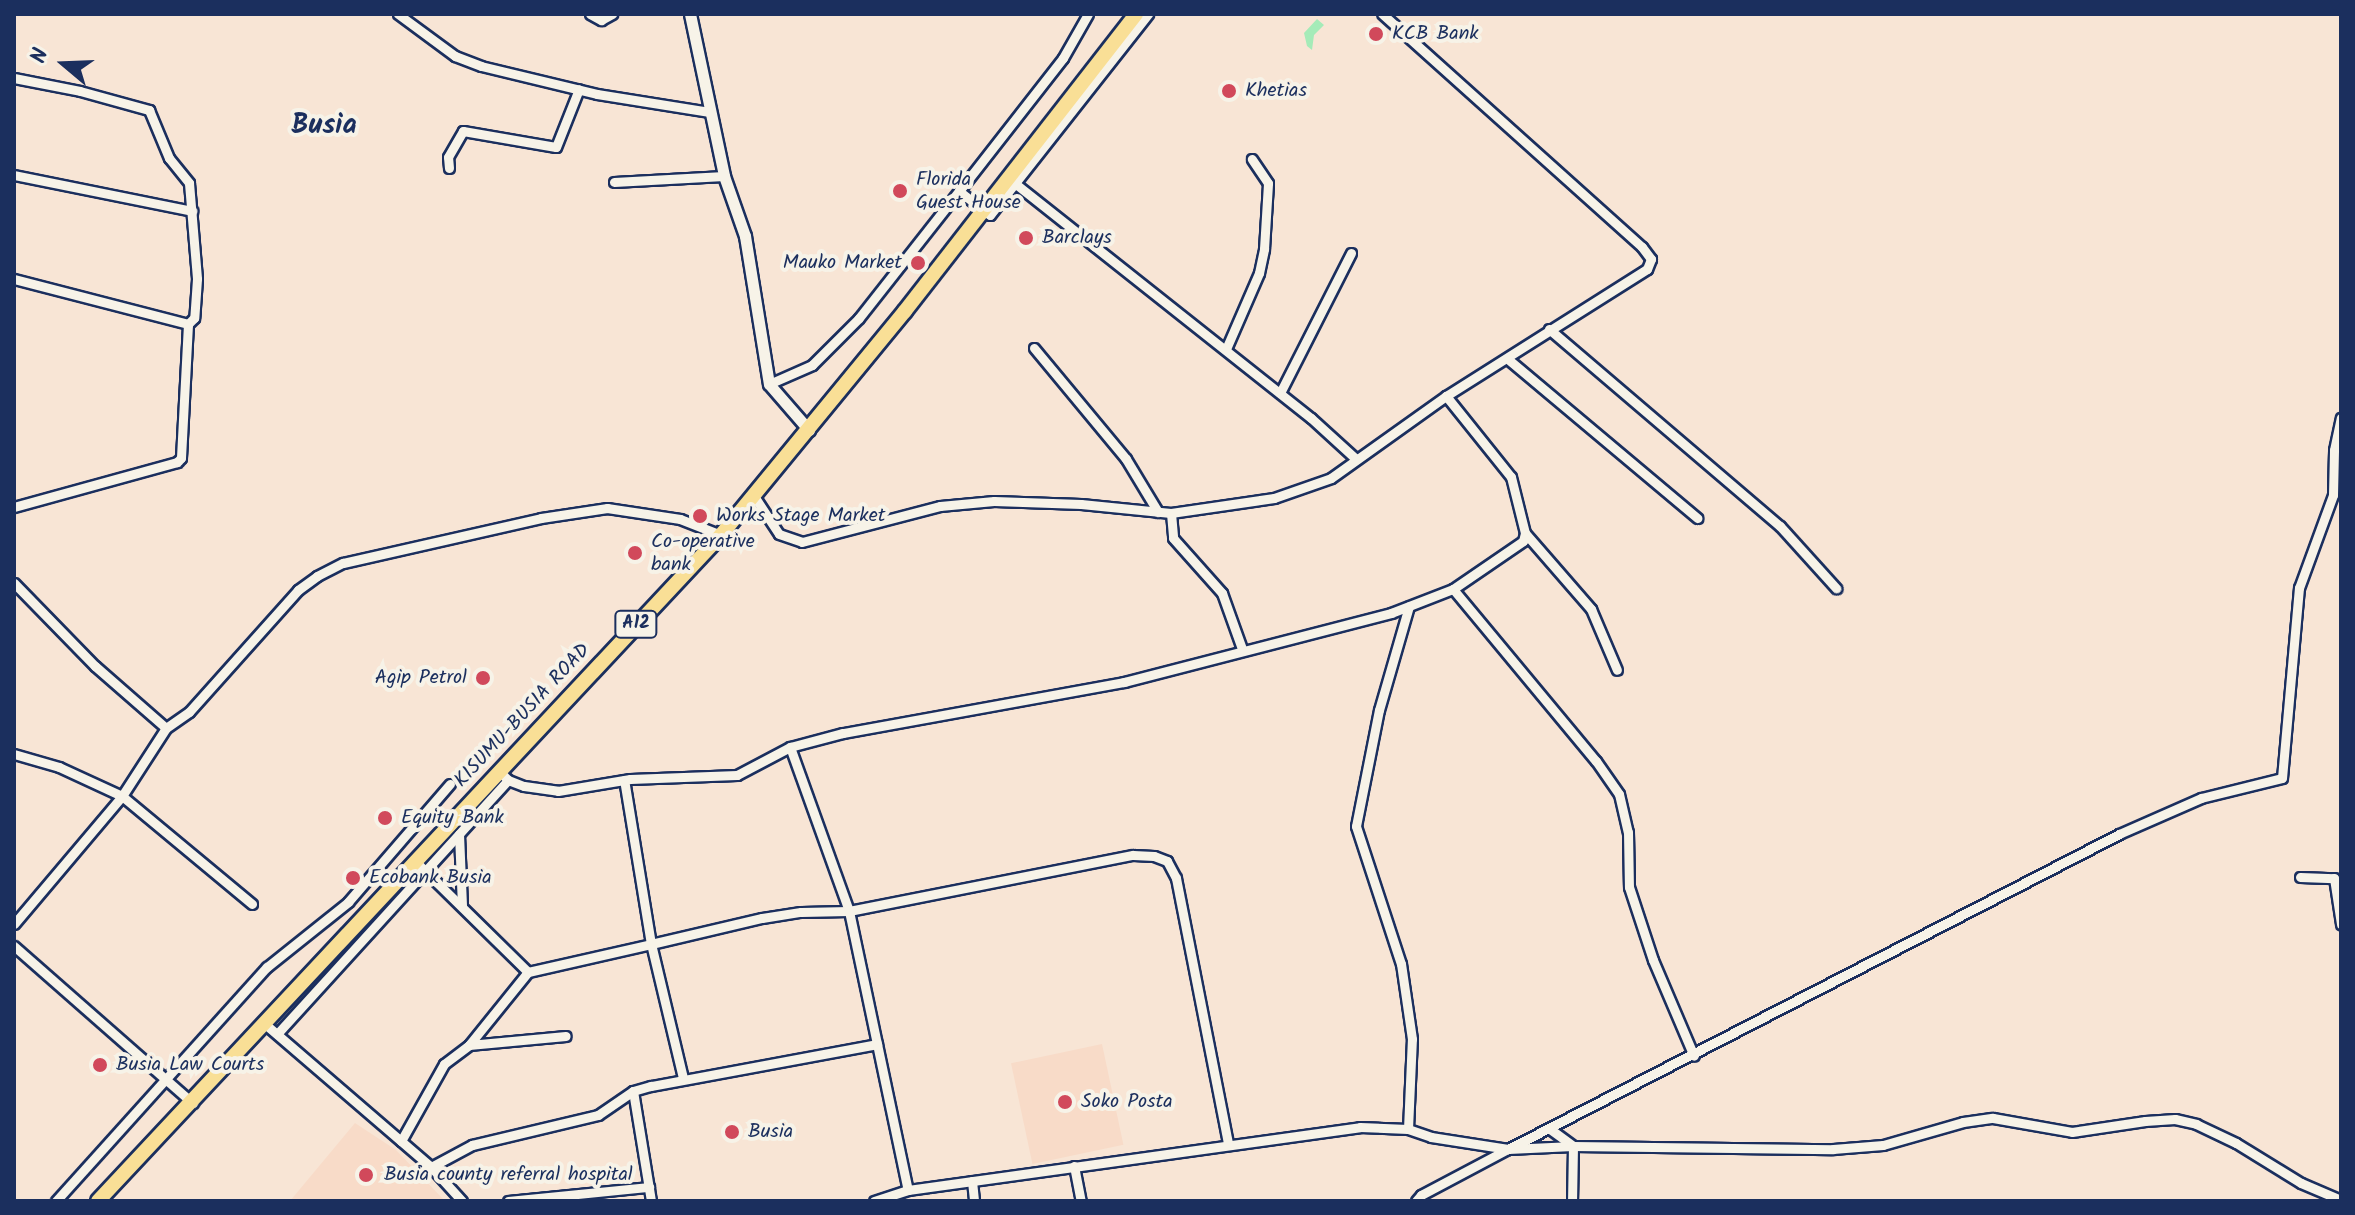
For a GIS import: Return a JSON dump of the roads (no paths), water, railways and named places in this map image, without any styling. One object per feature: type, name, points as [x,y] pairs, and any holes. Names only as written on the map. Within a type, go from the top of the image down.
[{"type":"highway","name":"KISUMU-BUSIA ROAD","points":[[98,1201],[265,1024],[421,866],[721,535],[809,430],[1136,14]]},
{"type":"street","points":[[398,14],[455,56],[481,66],[579,89],[710,112]]},
{"type":"street","points":[[590,14],[601,20],[612,14]]},
{"type":"street","points":[[690,14],[724,176],[745,236],[769,384],[809,430]]},
{"type":"street","points":[[769,384],[812,365],[859,318],[1063,58],[1088,14]]},
{"type":"street","points":[[959,191],[990,215],[1017,185],[1148,14]]},
{"type":"street","points":[[754,496],[779,534],[802,542],[940,506],[994,501],[1081,504],[1171,513],[1274,498],[1331,478],[1446,396],[1509,360],[1549,329],[1647,269],[1651,259],[1620,226],[1382,14]]},
{"type":"street","points":[[14,78],[80,91],[149,110],[169,158],[189,183],[197,279],[194,318],[188,324],[184,445],[177,462],[14,507]]},
{"type":"street","points":[[449,168],[448,157],[463,131],[556,147],[579,89]]},
{"type":"street","points":[[1226,349],[1259,273],[1264,249],[1268,183],[1252,159]]},
{"type":"street","points":[[14,175],[192,211]]},
{"type":"street","points":[[614,182],[724,176]]},
{"type":"street","points":[[1017,185],[1226,349],[1356,459]]},
{"type":"street","points":[[1280,393],[1351,253]]},
{"type":"street","points":[[14,279],[188,324]]},
{"type":"street","points":[[1549,329],[1780,526],[1836,588]]},
{"type":"street","points":[[1034,348],[1126,459],[1158,512]]},
{"type":"street","points":[[1509,360],[1697,518]]},
{"type":"street","points":[[1446,396],[1511,477],[1525,533],[1591,609],[1617,670]]},
{"type":"street","points":[[1416,1201],[1421,1195],[1508,1149],[1694,1056],[2119,834],[2201,798],[2282,778],[2299,588],[2333,495],[2334,450],[2341,418]]},
{"type":"street","points":[[15,921],[122,796],[166,728],[189,712],[298,590],[317,576],[343,563],[541,518],[607,508],[680,519],[721,535]]},
{"type":"street","points":[[1171,513],[1173,538],[1222,593],[1242,649]]},
{"type":"street","points":[[500,772],[508,780],[558,791],[624,780],[737,775],[790,747],[843,733],[1124,682],[1409,606],[1453,589],[1523,541],[1525,533]]},
{"type":"street","points":[[14,583],[95,666],[166,728]]},
{"type":"street","points":[[1453,589],[1596,761],[1619,794],[1628,832],[1629,887],[1653,960],[1694,1056]]},
{"type":"street","points":[[1408,1129],[1412,1039],[1401,964],[1356,826],[1379,710],[1409,606]]},
{"type":"street","points":[[790,747],[849,911],[908,1190]]},
{"type":"street","points":[[14,754],[59,767],[122,796],[252,904]]},
{"type":"street","points":[[277,1034],[421,866],[459,834],[508,780]]},
{"type":"street","points":[[624,780],[651,944],[683,1078]]},
{"type":"street","points":[[56,1201],[267,967],[348,902],[450,784]]},
{"type":"street","points":[[459,834],[462,906]]},
{"type":"street","points":[[401,1141],[444,1064],[469,1045],[528,972],[775,916],[849,911],[1133,855],[1154,856],[1167,861],[1176,878],[1228,1143]]},
{"type":"street","points":[[421,866],[528,972]]},
{"type":"street","points":[[2300,877],[2334,878],[2341,924]]},
{"type":"street","points":[[14,946],[193,1103]]},
{"type":"street","points":[[265,1024],[431,1167],[462,1201]]},
{"type":"street","points":[[469,1045],[566,1036]]},
{"type":"street","points":[[431,1167],[472,1145],[598,1115],[633,1091],[683,1078],[877,1044]]},
{"type":"street","points":[[633,1091],[651,1201]]},
{"type":"street","points":[[874,1201],[908,1190],[1360,1127],[1408,1129],[1431,1137],[1508,1149],[1573,1146],[1833,1149],[1883,1145],[1963,1122],[1993,1118],[2072,1132],[2175,1119],[2196,1124],[2236,1143],[2301,1183],[2341,1200]]},
{"type":"street","points":[[1550,1129],[1573,1146]]},
{"type":"street","points":[[1572,1201],[1573,1146]]},
{"type":"street","points":[[1074,1166],[1081,1201]]},
{"type":"street","points":[[972,1181],[974,1201]]},
{"type":"street","points":[[508,1201],[649,1187]]},
{"type":"place","name":"KCB Bank","points":[[1376,34]]},
{"type":"place","name":"Khetias","points":[[1229,91]]},
{"type":"place","name":"Florida Guest House","points":[[900,191]]},
{"type":"place","name":"Barclays","points":[[1026,238]]},
{"type":"place","name":"Mauko Market","points":[[918,263]]},
{"type":"place","name":"Works Stage Market","points":[[700,516]]},
{"type":"place","name":"Co-operative bank","points":[[635,553]]},
{"type":"place","name":"Agip Petrol","points":[[483,678]]},
{"type":"place","name":"Equity Bank","points":[[385,818]]},
{"type":"place","name":"Ecobank Busia","points":[[353,878]]},
{"type":"place","name":"Busia Law Courts","points":[[100,1065]]},
{"type":"place","name":"Soko Posta","points":[[1065,1102]]},
{"type":"place","name":"Busia","points":[[732,1132]]},
{"type":"place","name":"Busia county referral hospital","points":[[366,1175]]},
{"type":"district","name":"Busia","points":[[324,126]]}]
